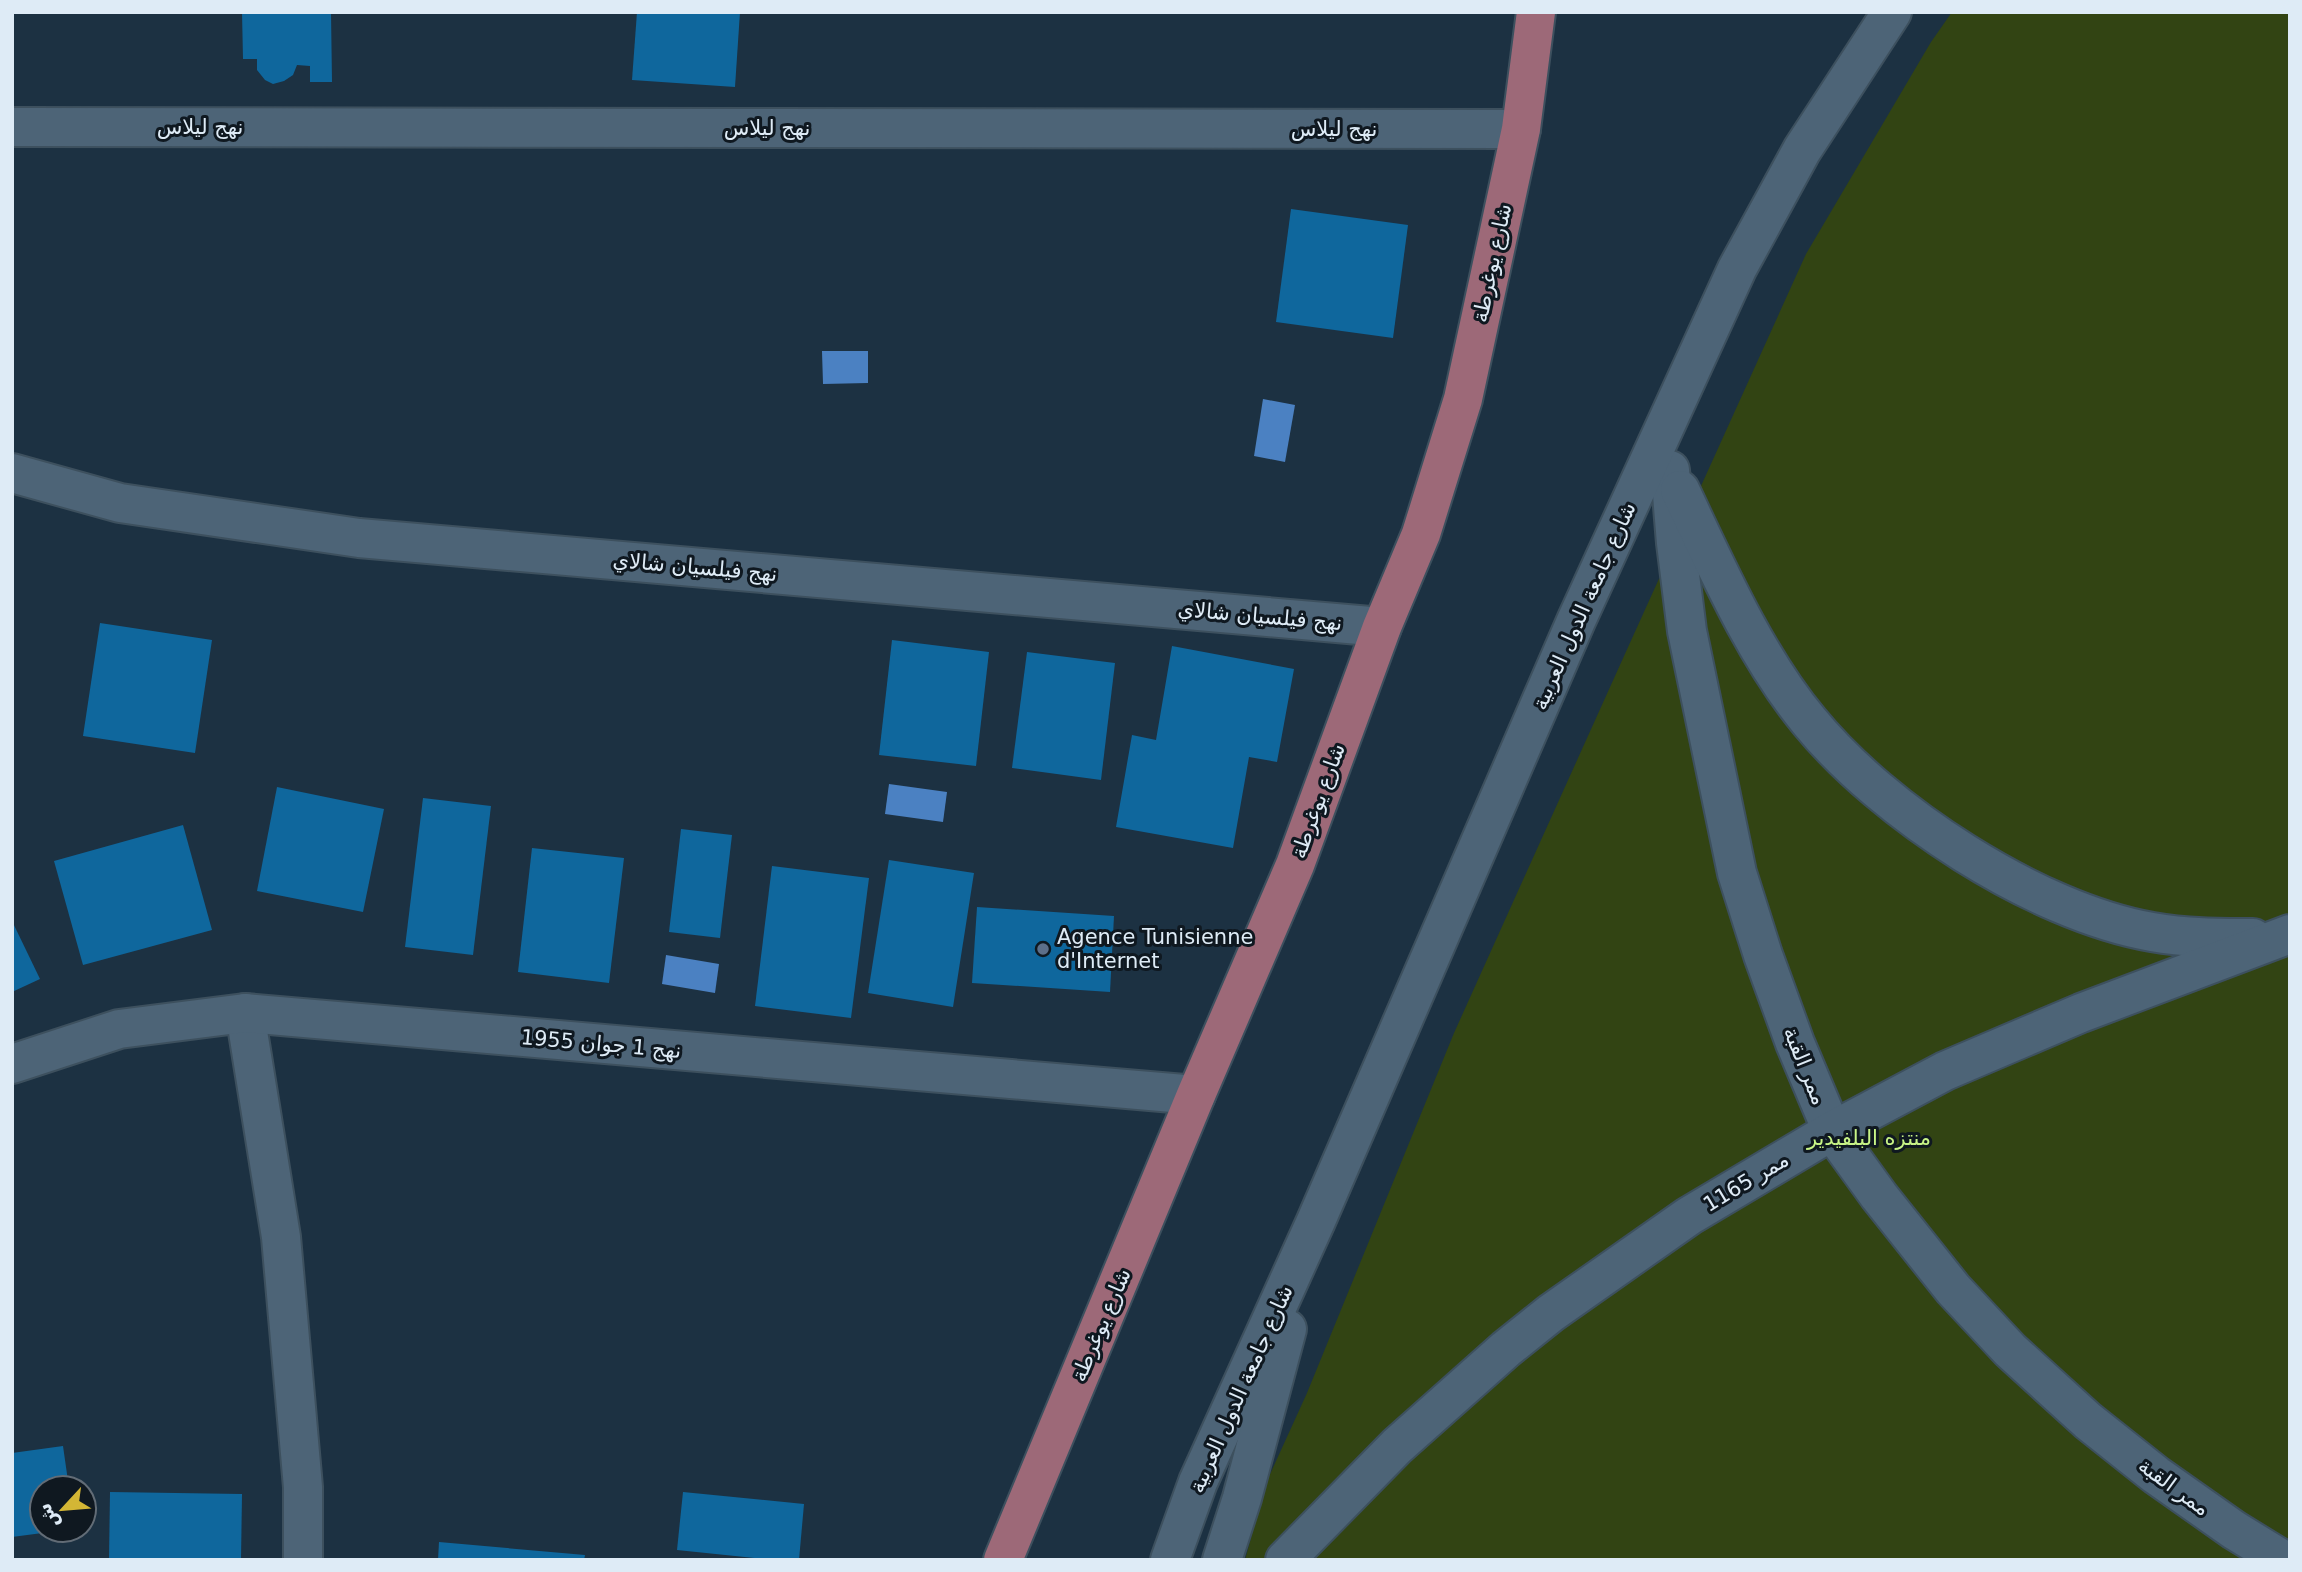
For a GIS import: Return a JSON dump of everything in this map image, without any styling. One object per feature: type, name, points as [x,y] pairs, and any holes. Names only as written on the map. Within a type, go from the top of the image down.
[{"type":"main road","name":"شارع يوغرطة","points":[[1003,1560],[1196,1095],[1295,865],[1382,627],[1421,534],[1463,399],[1521,129],[1536,12]]},
{"type":"street","name":"شارع جامعة الدول العربية","points":[[1170,1560],[1198,1482],[1316,1221],[1576,621],[1737,269],[1802,150],[1892,12]]},
{"type":"street","name":"نهج ليلاس","points":[[12,127],[1521,129]]},
{"type":"street","name":"ممر القبة","points":[[1665,427],[1687,631],[1737,873],[1795,1043],[1832,1131],[1879,1196],[1953,1289],[2010,1350],[2088,1421],[2156,1475],[2234,1530],[2283,1560]]},
{"type":"street","name":"ممر القبة","points":[[1670,470],[1769,665],[1809,722],[1858,773],[1919,824],[2040,895],[2094,916],[2151,932],[2206,938],[2283,936]]},
{"type":"street","name":"نهج فيلسيان شالاي","points":[[12,473],[120,503],[359,538],[1382,627]]},
{"type":"street","name":"ممر 1165","points":[[1285,1560],[1397,1446],[1506,1349],[1551,1313],[1689,1216],[1832,1131],[1958,1066],[2081,1013],[2283,936]]},
{"type":"street","name":"نهج 1 جوان 1955","points":[[12,1064],[119,1029],[244,1013],[1196,1095]]},
{"type":"street","points":[[244,1013],[281,1237],[303,1488],[303,1560]]},
{"type":"street","name":"شارع جامعة الدول العربية","points":[[1222,1560],[1242,1498],[1316,1221]]},
{"type":"green space","name":"منتزه البلفيدير","points":[[1952,12],[2290,12],[2290,1560],[1245,1560],[1266,1483],[1307,1393],[1454,1033],[1806,254],[1931,42]]},
{"type":"water","points":[[822,351],[868,351],[868,383],[823,384]]},
{"type":"water","points":[[1263,399],[1295,405],[1285,462],[1254,456]]},
{"type":"water","points":[[889,784],[947,792],[943,822],[885,814]]},
{"type":"water","points":[[666,955],[719,964],[715,993],[662,984]]},
{"type":"building","points":[[242,12],[331,12],[332,82],[310,82],[310,66],[297,65],[293,75],[284,81],[273,84],[265,80],[257,70],[257,59],[243,59]]},
{"type":"building","points":[[637,12],[740,12],[735,87],[632,80]]},
{"type":"building","points":[[1291,209],[1408,225],[1393,338],[1276,322]]},
{"type":"building","points":[[100,623],[212,640],[195,753],[83,736]]},
{"type":"building","points":[[892,640],[989,652],[976,766],[879,755]]},
{"type":"building","points":[[1172,646],[1294,669],[1277,762],[1249,757],[1233,848],[1116,827],[1132,735],[1156,740]]},
{"type":"building","points":[[1027,652],[1115,663],[1101,780],[1012,768]]},
{"type":"building","points":[[277,787],[384,809],[363,912],[257,891]]},
{"type":"building","points":[[423,798],[491,806],[473,955],[405,947]]},
{"type":"building","points":[[183,825],[212,930],[83,965],[54,861]]},
{"type":"building","points":[[681,829],[732,835],[720,938],[669,932]]},
{"type":"building","points":[[532,848],[624,858],[609,983],[518,972]]},
{"type":"building","points":[[889,860],[974,873],[953,1007],[868,993]]},
{"type":"building","points":[[772,866],[869,878],[851,1018],[755,1006]]},
{"type":"building","name":"Agence Tunisienne d'Internet","points":[[977,907],[1114,916],[1110,992],[972,983]]},
{"type":"building","points":[[12,921],[40,979],[12,992]]},
{"type":"building","points":[[63,1446],[67,1474],[28,1474],[28,1535],[12,1537],[12,1453]]},
{"type":"building","points":[[110,1492],[242,1494],[241,1560],[109,1560]]},
{"type":"building","points":[[683,1492],[804,1504],[799,1560],[677,1550]]},
{"type":"building","points":[[439,1542],[585,1555],[584,1560],[438,1560]]},
{"type":"place","name":"Agence Tunisienne d'Internet","points":[[1043,949]]}]
